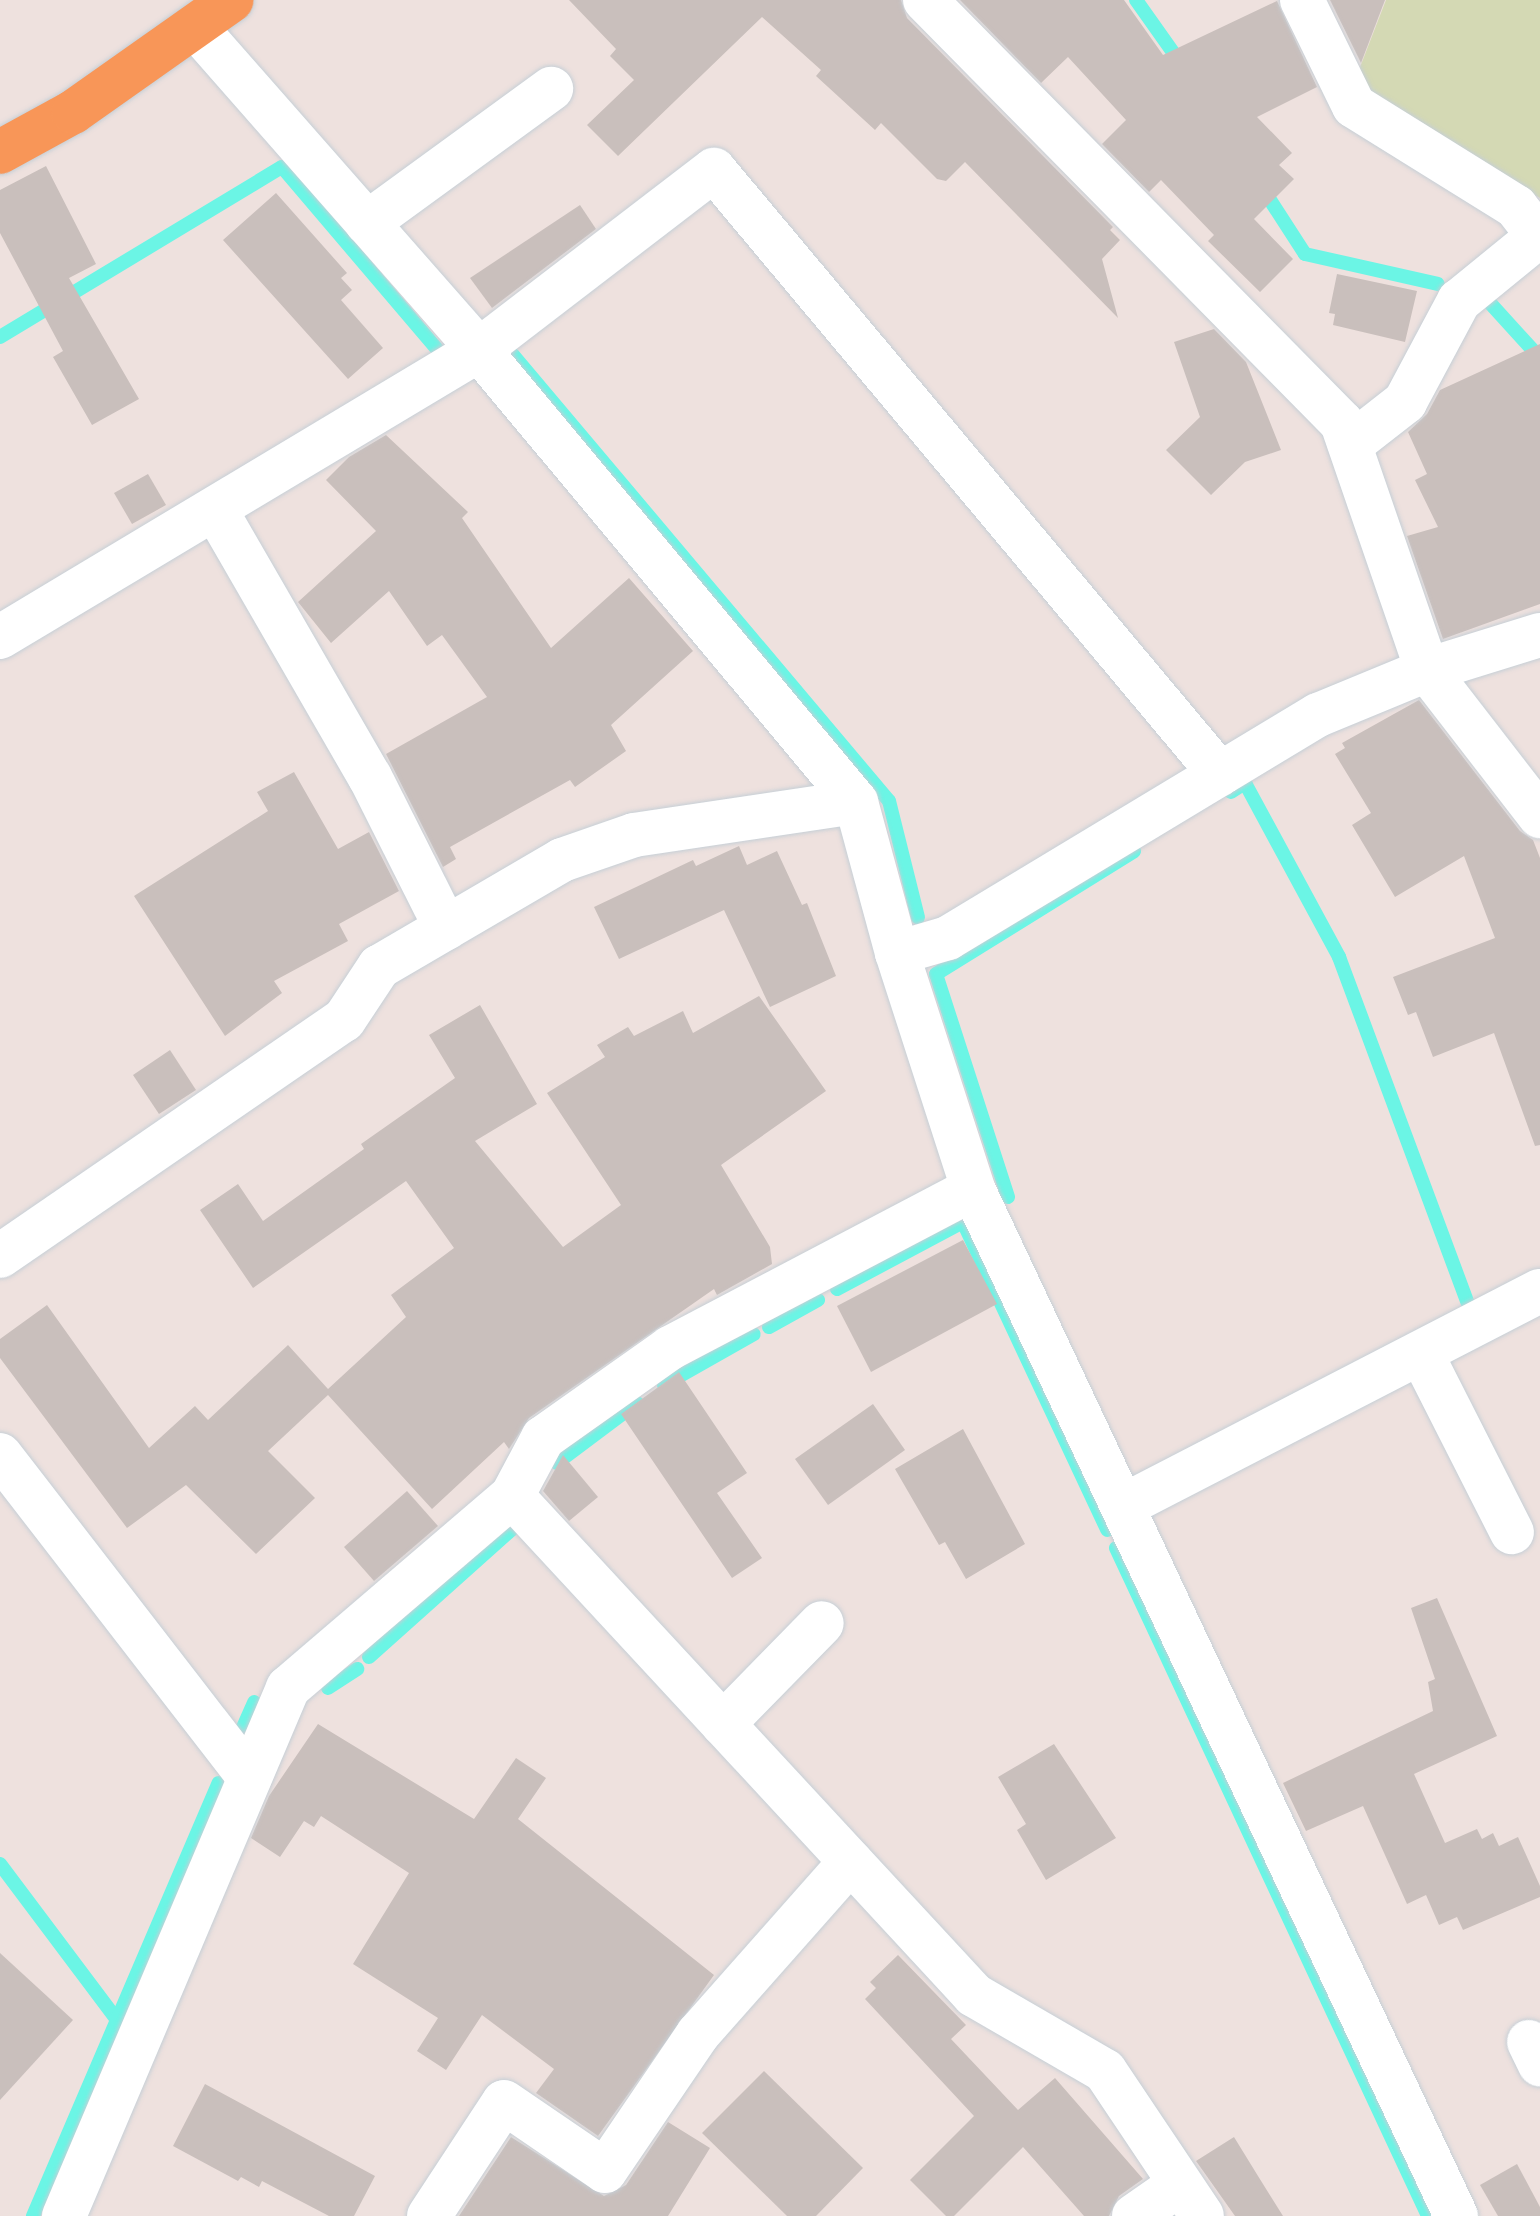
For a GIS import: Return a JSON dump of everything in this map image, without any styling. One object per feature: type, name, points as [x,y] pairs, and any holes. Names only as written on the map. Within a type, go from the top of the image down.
[{"type":"main road","points":[[0,152],[73,112],[216,9]]},
{"type":"street","points":[[925,0],[1342,423],[1427,670],[1540,816]]},
{"type":"street","points":[[1302,0],[1354,106],[1516,207],[1540,236],[1459,301],[1405,402],[1350,445]]},
{"type":"street","points":[[216,9],[367,223],[479,350],[856,802],[897,953],[973,1189],[1456,2216]]},
{"type":"street","points":[[367,223],[551,89]]},
{"type":"street","points":[[0,637],[479,350],[714,170],[1220,774]]},
{"type":"street","points":[[215,509],[370,777],[446,928]]},
{"type":"street","points":[[897,953],[948,938],[1318,715],[1427,670],[1540,635]]},
{"type":"street","points":[[0,1256],[344,1020],[379,967],[562,860],[634,835],[856,802]]},
{"type":"street","points":[[78,2211],[288,1688],[512,1496],[543,1438],[670,1348],[973,1189]]},
{"type":"street","points":[[1123,1506],[1540,1291]]},
{"type":"street","points":[[1421,1353],[1512,1532]]},
{"type":"street","points":[[0,1455],[250,1778]]},
{"type":"street","points":[[512,1496],[974,1995],[1105,2071],[1191,2200],[1134,2216]]},
{"type":"street","points":[[723,1724],[822,1623]]},
{"type":"street","points":[[429,2216],[504,2102],[605,2171],[698,2034],[850,1862]]},
{"type":"green space","points":[[1386,0],[1540,0],[1540,198],[1364,90],[1357,75]]},
{"type":"building","points":[[569,0],[901,0],[907,18],[1113,227],[1110,230],[1120,240],[1102,259],[1118,318],[965,162],[946,181],[937,179],[881,123],[875,130],[816,76],[821,70],[762,17],[618,156],[587,125],[634,80],[610,56],[616,49]]},
{"type":"building","points":[[960,0],[1124,0],[1163,55],[1277,1],[1317,87],[1257,117],[1292,153],[1279,165],[1294,179],[1254,219],[1293,259],[1260,292],[1208,241],[1214,235],[1161,180],[1149,192],[1102,144],[1126,120],[1068,57],[1041,83]]},
{"type":"building","points":[[1330,0],[1385,0],[1361,63]]},
{"type":"building","points":[[46,166],[96,264],[69,278],[139,399],[92,425],[53,357],[63,351],[0,233],[0,190]]},
{"type":"building","points":[[276,193],[347,273],[341,278],[352,290],[341,300],[383,348],[348,379],[223,240]]},
{"type":"building","points":[[580,205],[596,229],[492,308],[470,278]]},
{"type":"building","points":[[1337,274],[1417,291],[1405,342],[1333,325],[1335,314],[1329,313]]},
{"type":"building","points":[[1214,329],[1246,362],[1281,450],[1245,462],[1211,495],[1166,450],[1200,417],[1174,342]]},
{"type":"building","points":[[1540,344],[1540,604],[1443,639],[1407,536],[1438,527],[1415,480],[1427,474],[1408,432],[1427,414],[1440,390]]},
{"type":"building","points":[[386,435],[468,512],[462,518],[551,648],[629,578],[693,651],[611,725],[626,751],[575,787],[570,780],[450,847],[456,859],[443,867],[386,754],[487,697],[442,635],[427,646],[389,591],[331,643],[298,602],[376,531],[326,480],[349,457]]},
{"type":"building","points":[[148,474],[166,505],[132,524],[114,493]]},
{"type":"building","points":[[1419,700],[1520,831],[1533,840],[1540,858],[1540,1145],[1535,1146],[1494,1033],[1433,1057],[1416,1012],[1408,1015],[1393,977],[1495,938],[1464,856],[1395,897],[1352,825],[1371,813],[1335,754],[1345,748],[1342,743]]},
{"type":"building","points":[[294,772],[338,849],[369,832],[399,891],[339,924],[348,941],[274,981],[282,993],[225,1036],[134,896],[268,811],[257,792]]},
{"type":"building","points":[[739,846],[747,865],[777,851],[802,905],[807,903],[836,976],[770,1007],[724,910],[619,959],[594,907],[693,860],[696,866]]},
{"type":"building","points":[[759,996],[826,1091],[721,1165],[770,1247],[772,1264],[717,1295],[714,1289],[529,1418],[509,1449],[504,1442],[432,1509],[328,1395],[268,1451],[315,1498],[256,1554],[186,1485],[127,1528],[0,1358],[0,1339],[47,1305],[149,1448],[195,1406],[208,1420],[288,1345],[328,1389],[406,1317],[391,1295],[454,1248],[406,1181],[253,1288],[200,1210],[238,1184],[263,1221],[364,1149],[361,1144],[455,1078],[429,1035],[480,1005],[537,1104],[475,1141],[563,1247],[621,1205],[547,1093],[605,1057],[597,1045],[628,1027],[634,1036],[683,1011],[693,1033]]},
{"type":"building","points":[[170,1050],[196,1090],[159,1114],[133,1075]]},
{"type":"building","points":[[963,1240],[997,1304],[871,1372],[837,1306]]},
{"type":"building","points":[[679,1372],[747,1473],[717,1493],[762,1558],[732,1578],[621,1414]]},
{"type":"building","points":[[873,1404],[905,1450],[828,1505],[795,1459]]},
{"type":"building","points":[[963,1429],[1025,1544],[966,1579],[945,1542],[939,1545],[895,1469]]},
{"type":"building","points":[[563,1455],[598,1497],[569,1521],[543,1491]]},
{"type":"building","points":[[407,1491],[438,1526],[374,1581],[344,1547]]},
{"type":"building","points":[[1437,1598],[1497,1736],[1414,1774],[1445,1843],[1477,1829],[1482,1839],[1493,1833],[1499,1846],[1518,1837],[1540,1886],[1540,1897],[1463,1930],[1457,1917],[1439,1925],[1426,1895],[1407,1904],[1363,1806],[1306,1831],[1283,1783],[1433,1711],[1428,1682],[1435,1679],[1411,1608]]},
{"type":"building","points":[[318,1724],[474,1819],[516,1758],[546,1778],[518,1819],[714,1975],[598,2136],[536,2093],[554,2069],[482,2015],[446,2070],[417,2051],[438,2018],[353,1964],[409,1873],[321,1816],[314,1827],[304,1821],[280,1857],[251,1838],[269,1796]]},
{"type":"building","points":[[1054,1744],[1116,1838],[1046,1880],[1017,1830],[1026,1824],[998,1777]]},
{"type":"building","points":[[0,1953],[73,2020],[0,2100]]},
{"type":"building","points":[[898,1955],[966,2025],[951,2039],[1018,2110],[1055,2078],[1143,2179],[1119,2196],[1109,2216],[1084,2216],[1023,2147],[954,2216],[946,2216],[910,2180],[974,2116],[865,1999],[876,1988],[870,1982]]},
{"type":"building","points":[[764,2071],[863,2168],[816,2216],[787,2216],[702,2133]]},
{"type":"building","points":[[205,2084],[375,2176],[354,2216],[329,2216],[262,2181],[259,2187],[241,2177],[238,2181],[173,2146]]},
{"type":"building","points":[[668,2122],[710,2148],[668,2216],[459,2216],[511,2137],[604,2196],[626,2185]]},
{"type":"building","points":[[1234,2137],[1283,2216],[1235,2216],[1196,2161]]},
{"type":"building","points":[[1517,2164],[1540,2207],[1540,2216],[1498,2216],[1480,2185]]},
{"type":"waterway","points":[[1136,0],[1182,65]]},
{"type":"waterway","points":[[0,337],[282,167],[436,348]]},
{"type":"waterway","points":[[1261,186],[1305,254],[1438,284]]},
{"type":"waterway","points":[[1490,303],[1540,358]]},
{"type":"waterway","points":[[513,355],[889,801],[918,917]]},
{"type":"waterway","points":[[1231,792],[1245,783],[1339,957],[1468,1303]]},
{"type":"waterway","points":[[1008,1197],[936,974],[1134,851]]},
{"type":"waterway","points":[[837,1289],[963,1222],[1107,1530]]},
{"type":"waterway","points":[[769,1327],[818,1300]]},
{"type":"waterway","points":[[664,1385],[754,1334]]},
{"type":"waterway","points":[[557,1463],[637,1403]]},
{"type":"waterway","points":[[369,1657],[511,1530]]},
{"type":"waterway","points":[[1116,1548],[1428,2216]]},
{"type":"waterway","points":[[328,1688],[357,1669]]},
{"type":"waterway","points":[[240,1734],[254,1702]]},
{"type":"waterway","points":[[33,2216],[219,1783]]},
{"type":"waterway","points":[[0,1864],[117,2020]]}]
